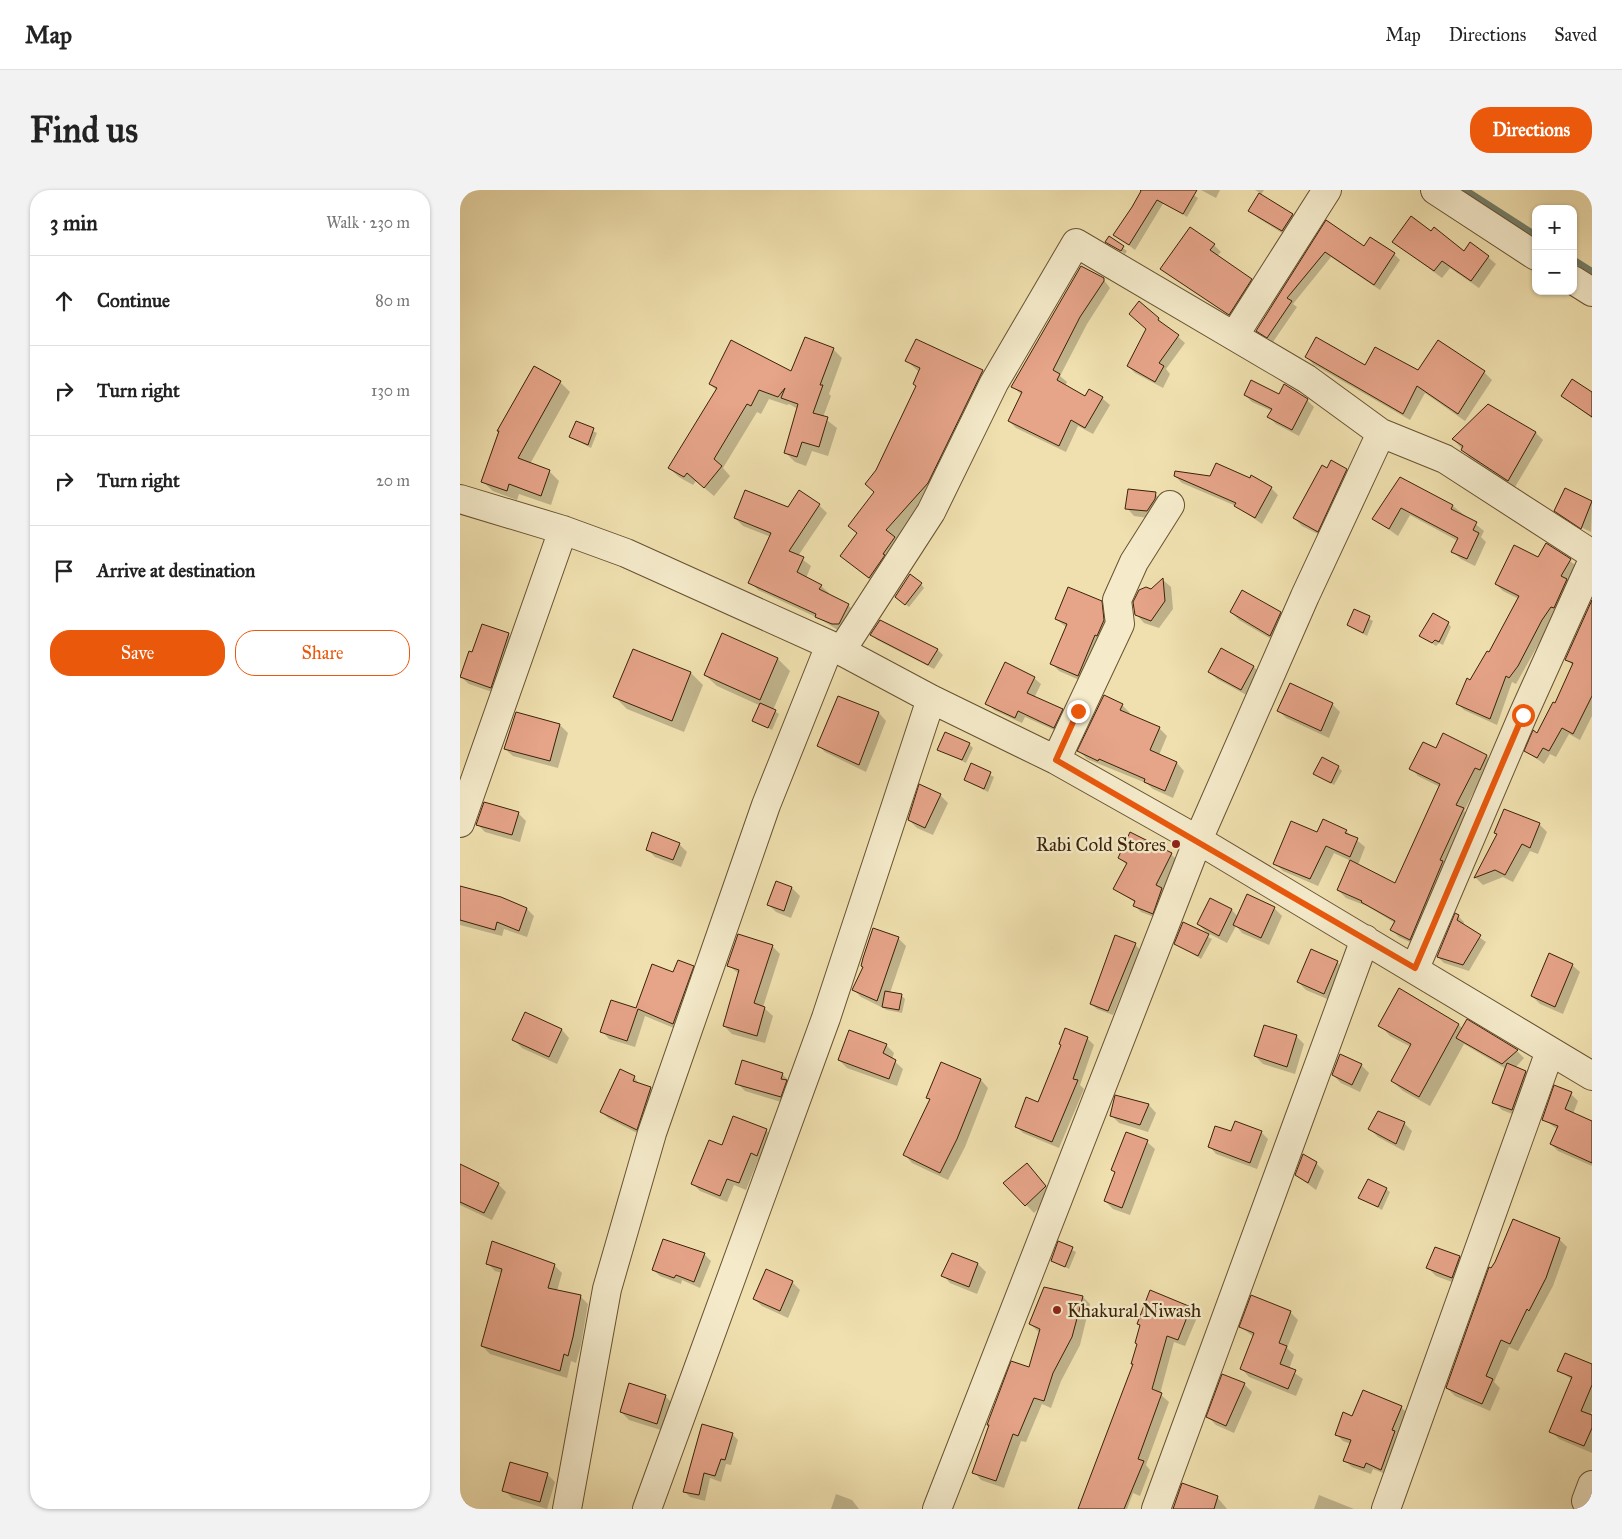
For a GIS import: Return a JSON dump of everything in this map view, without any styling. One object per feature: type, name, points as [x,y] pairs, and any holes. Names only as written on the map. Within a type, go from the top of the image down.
[{"type":"street","points":[[1234,336],[1326,190]]},
{"type":"street","points":[[1435,190],[1532,253]]},
{"type":"street","points":[[567,1509],[607,1289],[652,1133],[766,805],[836,648],[931,512],[994,383],[1076,243],[1308,379],[1381,433],[1444,459],[1592,554]]},
{"type":"street","points":[[1577,283],[1592,292]]},
{"type":"street","points":[[936,1509],[1198,840],[1305,596],[1381,433]]},
{"type":"street","points":[[460,499],[563,530],[626,553],[836,648],[931,700],[1056,760],[1198,840],[1415,968],[1592,1076]]},
{"type":"street","points":[[1056,760],[1120,624],[1117,600],[1134,562],[1170,505]]},
{"type":"street","points":[[460,823],[563,530]]},
{"type":"street","points":[[1415,968],[1523,715],[1592,562]]},
{"type":"street","points":[[647,1509],[826,1018],[931,700]]},
{"type":"street","points":[[1156,1509],[1365,939]]},
{"type":"street","points":[[1386,1509],[1550,1051]]},
{"type":"building","points":[[1140,190],[1197,190],[1183,214],[1157,200],[1129,245],[1113,235],[1132,207]]},
{"type":"building","points":[[1259,193],[1293,214],[1282,231],[1248,211]]},
{"type":"building","points":[[1411,216],[1431,231],[1434,227],[1464,251],[1470,242],[1489,256],[1471,281],[1442,261],[1434,271],[1392,242]]},
{"type":"building","points":[[1326,220],[1364,246],[1370,237],[1395,253],[1374,285],[1325,252],[1287,298],[1292,301],[1267,338],[1256,331]]},
{"type":"building","points":[[1190,227],[1215,244],[1210,250],[1252,279],[1229,315],[1160,269]]},
{"type":"building","points":[[1109,236],[1124,246],[1121,251],[1105,242]]},
{"type":"building","points":[[1081,266],[1104,278],[1104,281],[1080,317],[1053,370],[1060,374],[1057,380],[1085,396],[1089,389],[1103,397],[1085,428],[1071,420],[1059,446],[1008,421],[1022,392],[1011,387]]},
{"type":"building","points":[[1139,301],[1159,318],[1158,320],[1179,335],[1159,363],[1164,366],[1155,382],[1127,366],[1146,329],[1129,314]]},
{"type":"building","points":[[805,337],[834,348],[820,385],[823,385],[813,413],[828,417],[819,447],[802,442],[797,457],[784,453],[798,404],[781,398],[785,388],[778,397],[759,390],[751,406],[747,404],[714,459],[722,466],[704,488],[687,473],[684,477],[668,468],[717,388],[709,384],[731,340],[791,371]]},
{"type":"building","points":[[1316,337],[1365,365],[1375,347],[1418,370],[1438,340],[1485,371],[1458,414],[1417,386],[1403,414],[1305,357]]},
{"type":"building","points":[[916,339],[983,370],[928,483],[886,530],[895,537],[869,578],[840,556],[857,533],[848,526],[874,492],[865,484],[876,470],[916,386],[913,384],[920,368],[905,361]]},
{"type":"building","points":[[534,366],[561,381],[518,458],[550,470],[541,496],[509,484],[507,491],[481,482],[499,431],[497,431]]},
{"type":"building","points":[[1572,379],[1592,392],[1592,417],[1561,396]]},
{"type":"building","points":[[1251,380],[1279,394],[1284,384],[1308,399],[1292,430],[1267,417],[1272,409],[1244,395]]},
{"type":"building","points":[[1488,404],[1536,432],[1508,481],[1461,450],[1463,446],[1452,439]]},
{"type":"building","points":[[576,421],[594,428],[588,445],[569,437]]},
{"type":"building","points":[[1331,460],[1347,469],[1318,532],[1293,518],[1322,465],[1327,468]]},
{"type":"building","points":[[1216,463],[1250,478],[1251,475],[1272,487],[1255,518],[1234,506],[1236,503],[1174,476],[1175,471],[1210,476]]},
{"type":"building","points":[[1400,477],[1453,505],[1451,509],[1477,522],[1473,530],[1479,533],[1467,559],[1451,552],[1458,538],[1401,508],[1389,529],[1372,519]]},
{"type":"building","points":[[1565,488],[1592,501],[1581,529],[1554,511]]},
{"type":"building","points":[[1128,489],[1156,492],[1155,499],[1147,511],[1125,509]]},
{"type":"building","points":[[745,490],[788,507],[799,490],[820,504],[789,551],[804,557],[797,572],[822,585],[819,589],[849,604],[839,624],[832,624],[815,617],[816,614],[748,583],[771,533],[734,518]]},
{"type":"building","points":[[1546,543],[1571,559],[1561,576],[1567,579],[1554,608],[1551,607],[1542,620],[1518,666],[1509,678],[1506,676],[1490,719],[1456,704],[1467,678],[1470,680],[1487,651],[1489,652],[1519,596],[1495,584],[1514,545],[1538,557]]},
{"type":"building","points":[[910,574],[922,583],[905,605],[895,597]]},
{"type":"building","points":[[1163,578],[1165,601],[1151,621],[1135,615],[1133,602],[1139,590],[1146,587],[1151,589]]},
{"type":"building","points":[[1068,587],[1102,601],[1104,620],[1097,636],[1095,635],[1078,676],[1050,664],[1067,624],[1055,619]]},
{"type":"building","points":[[1242,590],[1281,612],[1270,636],[1230,612]]},
{"type":"building","points":[[1592,600],[1592,696],[1573,734],[1562,728],[1549,751],[1543,748],[1537,758],[1524,751],[1533,730],[1537,733],[1553,702],[1555,703],[1573,663],[1565,660]]},
{"type":"building","points":[[1354,609],[1370,616],[1363,633],[1347,625]]},
{"type":"building","points":[[1433,613],[1449,622],[1439,642],[1435,640],[1432,643],[1419,636]]},
{"type":"building","points":[[880,620],[938,649],[928,665],[870,635]]},
{"type":"building","points":[[482,624],[509,633],[491,688],[460,677],[469,651],[472,652]]},
{"type":"building","points":[[722,633],[778,658],[760,700],[704,675]]},
{"type":"building","points":[[1221,648],[1254,666],[1241,690],[1208,672]]},
{"type":"building","points":[[633,649],[691,672],[672,721],[613,697]]},
{"type":"building","points":[[1005,662],[1035,677],[1027,693],[1063,709],[1054,728],[1018,711],[1015,718],[985,704]]},
{"type":"building","points":[[1290,683],[1333,703],[1321,731],[1277,711]]},
{"type":"building","points":[[1104,695],[1123,704],[1120,710],[1160,727],[1150,750],[1177,762],[1165,791],[1144,782],[1145,779],[1077,751]]},
{"type":"building","points":[[838,696],[879,712],[859,765],[817,746]]},
{"type":"building","points":[[760,703],[776,710],[768,728],[752,721]]},
{"type":"building","points":[[516,712],[560,724],[550,761],[504,749]]},
{"type":"building","points":[[945,732],[970,743],[962,760],[937,750]]},
{"type":"building","points":[[1443,733],[1487,755],[1480,770],[1475,768],[1456,805],[1464,808],[1440,860],[1443,861],[1410,940],[1390,930],[1395,921],[1362,901],[1337,890],[1350,860],[1395,883],[1440,784],[1409,769],[1423,742],[1436,748]]},
{"type":"building","points":[[1322,757],[1339,766],[1331,783],[1313,774]]},
{"type":"building","points":[[971,763],[991,772],[984,789],[964,780]]},
{"type":"building","points":[[919,784],[941,794],[925,828],[908,820]]},
{"type":"building","points":[[484,802],[519,812],[512,835],[476,825]]},
{"type":"building","points":[[1504,809],[1540,823],[1530,848],[1522,844],[1505,875],[1495,870],[1474,878],[1497,834],[1494,833]]},
{"type":"building","points":[[1323,819],[1347,830],[1345,833],[1358,838],[1350,857],[1326,846],[1310,879],[1273,864],[1291,821],[1317,832]]},
{"type":"building","points":[[652,832],[680,843],[673,860],[646,850]]},
{"type":"building","points":[[1130,832],[1172,853],[1156,885],[1162,888],[1153,914],[1133,906],[1135,901],[1113,889],[1127,863],[1118,858]]},
{"type":"building","points":[[776,881],[792,887],[784,911],[767,905]]},
{"type":"building","points":[[460,886],[501,897],[527,908],[519,931],[497,922],[495,930],[460,920]]},
{"type":"building","points":[[1247,894],[1275,907],[1261,938],[1233,925]]},
{"type":"building","points":[[1210,898],[1232,909],[1219,936],[1197,924]]},
{"type":"building","points":[[1455,913],[1459,915],[1457,920],[1481,935],[1463,965],[1437,957]]},
{"type":"building","points":[[1183,922],[1209,934],[1198,956],[1174,944]]},
{"type":"building","points":[[873,928],[899,937],[877,1001],[852,990],[863,967],[861,966],[863,958]]},
{"type":"building","points":[[738,934],[773,945],[754,1003],[765,1007],[757,1036],[723,1026],[739,970],[727,966]]},
{"type":"building","points":[[1115,935],[1136,943],[1108,1011],[1090,1004]]},
{"type":"building","points":[[1311,949],[1338,961],[1324,994],[1297,982]]},
{"type":"building","points":[[1549,953],[1573,964],[1555,1007],[1531,996]]},
{"type":"building","points":[[678,960],[694,966],[673,1024],[638,1009],[627,1041],[600,1032],[611,1000],[636,1008],[652,964],[673,972]]},
{"type":"building","points":[[1399,988],[1459,1024],[1419,1097],[1391,1081],[1411,1044],[1378,1026]]},
{"type":"building","points":[[885,991],[902,994],[899,1010],[882,1007]]},
{"type":"building","points":[[525,1012],[562,1029],[549,1057],[512,1040]]},
{"type":"building","points":[[1467,1019],[1518,1050],[1502,1064],[1456,1038]]},
{"type":"building","points":[[1264,1025],[1297,1035],[1287,1067],[1254,1056]]},
{"type":"building","points":[[1065,1028],[1088,1037],[1073,1079],[1078,1080],[1052,1142],[1015,1127],[1026,1097],[1038,1102],[1061,1045],[1059,1044]]},
{"type":"building","points":[[849,1030],[887,1044],[883,1053],[896,1060],[889,1079],[838,1060]]},
{"type":"building","points":[[1340,1054],[1362,1064],[1352,1085],[1332,1075]]},
{"type":"building","points":[[742,1060],[783,1073],[781,1079],[787,1080],[781,1097],[735,1084]]},
{"type":"building","points":[[941,1062],[981,1079],[957,1139],[940,1173],[903,1155],[930,1099],[926,1098]]},
{"type":"building","points":[[1507,1063],[1526,1071],[1512,1110],[1492,1103]]},
{"type":"building","points":[[620,1069],[635,1076],[633,1081],[651,1087],[637,1130],[600,1112]]},
{"type":"building","points":[[1554,1085],[1572,1092],[1565,1109],[1592,1121],[1592,1163],[1550,1144],[1558,1126],[1542,1120]]},
{"type":"building","points":[[1115,1095],[1149,1104],[1140,1125],[1110,1116]]},
{"type":"building","points":[[1378,1111],[1405,1122],[1396,1144],[1368,1129]]},
{"type":"building","points":[[733,1116],[767,1129],[757,1156],[751,1153],[739,1183],[727,1179],[720,1196],[691,1184],[709,1140],[722,1145]]},
{"type":"building","points":[[1235,1121],[1262,1131],[1250,1163],[1208,1147],[1215,1126],[1231,1131]]},
{"type":"building","points":[[1126,1132],[1148,1140],[1122,1208],[1104,1201],[1115,1172],[1111,1170]]},
{"type":"building","points":[[1303,1154],[1317,1162],[1308,1183],[1295,1175]]},
{"type":"building","points":[[1027,1163],[1046,1186],[1025,1206],[1003,1183]]},
{"type":"building","points":[[460,1164],[499,1183],[484,1213],[460,1202]]},
{"type":"building","points":[[1368,1179],[1387,1188],[1378,1207],[1358,1198]]},
{"type":"building","points":[[1513,1219],[1560,1238],[1546,1278],[1529,1311],[1527,1309],[1510,1344],[1501,1340],[1486,1376],[1493,1379],[1482,1404],[1446,1388],[1489,1267],[1491,1268],[1495,1262]]},
{"type":"building","points":[[663,1239],[705,1253],[694,1282],[676,1275],[674,1278],[652,1270]]},
{"type":"building","points":[[492,1241],[555,1264],[548,1288],[581,1295],[568,1356],[564,1354],[560,1371],[481,1346],[502,1269],[486,1264]]},
{"type":"building","points":[[1058,1241],[1073,1247],[1065,1267],[1051,1261]]},
{"type":"building","points":[[1435,1247],[1460,1256],[1452,1278],[1426,1268]]},
{"type":"building","points":[[952,1253],[978,1263],[969,1287],[941,1276]]},
{"type":"building","points":[[766,1269],[793,1281],[780,1311],[753,1299]]},
{"type":"building","points":[[1044,1287],[1083,1296],[1072,1337],[1053,1373],[1044,1401],[1034,1398],[1018,1436],[1013,1434],[996,1481],[972,1473],[989,1425],[987,1425],[1011,1361],[1029,1367],[1040,1329],[1029,1324]]},
{"type":"building","points":[[1150,1290],[1191,1307],[1178,1340],[1167,1336],[1152,1389],[1162,1393],[1138,1459],[1144,1461],[1124,1509],[1078,1509],[1133,1364],[1131,1364],[1140,1325],[1137,1324]]},
{"type":"building","points":[[1251,1295],[1291,1311],[1279,1343],[1287,1346],[1280,1364],[1296,1370],[1288,1389],[1240,1369],[1254,1333],[1239,1327]]},
{"type":"building","points":[[1565,1353],[1592,1364],[1592,1385],[1581,1411],[1592,1415],[1592,1428],[1584,1446],[1549,1432],[1572,1377],[1557,1371]]},
{"type":"building","points":[[1222,1374],[1245,1383],[1226,1426],[1206,1417]]},
{"type":"building","points":[[629,1383],[666,1395],[657,1424],[620,1412]]},
{"type":"building","points":[[1363,1390],[1402,1406],[1392,1430],[1395,1431],[1381,1470],[1366,1463],[1364,1468],[1343,1461],[1351,1440],[1335,1435],[1343,1412],[1352,1416]]},
{"type":"building","points":[[702,1424],[733,1433],[725,1460],[721,1459],[715,1476],[704,1473],[699,1495],[683,1492]]},
{"type":"building","points":[[510,1462],[548,1473],[540,1502],[502,1491]]},
{"type":"building","points":[[1182,1483],[1218,1496],[1214,1509],[1173,1509]]},
{"type":"waterway","points":[[1466,190],[1532,232]]},
{"type":"waterway","points":[[1577,262],[1592,271]]},
{"type":"place","name":"Rabi Cold Stores","points":[[1176,844]]},
{"type":"place","name":"Khakural Niwash","points":[[1057,1310]]},
{"type":"route","points":[[1078,711],[1056,760],[1198,840],[1415,968],[1523,715]]}]
